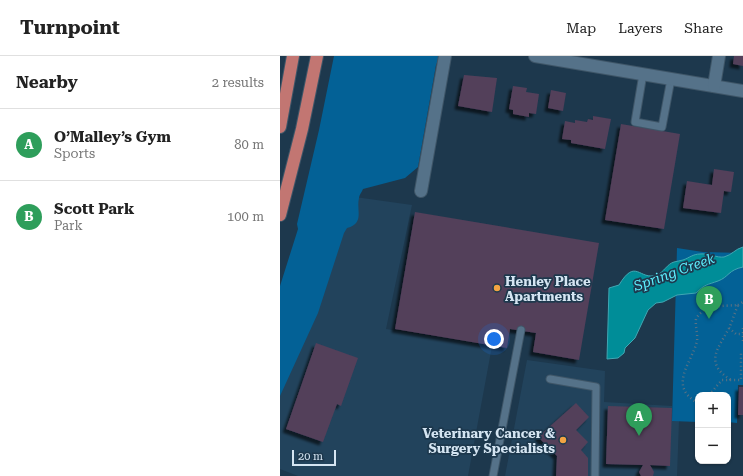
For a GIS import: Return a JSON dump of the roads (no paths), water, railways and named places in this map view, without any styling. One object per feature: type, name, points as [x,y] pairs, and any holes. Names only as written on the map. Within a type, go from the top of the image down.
[{"type":"highway","points":[[280,127],[293,56]]},
{"type":"highway","points":[[280,215],[302,129],[317,56]]},
{"type":"street","points":[[421,191],[445,56]]},
{"type":"street","points":[[535,56],[743,92]]},
{"type":"street","points":[[714,86],[719,56]]},
{"type":"lane","points":[[643,74],[635,122],[662,127],[671,79]]},
{"type":"lane","points":[[492,476],[521,330]]},
{"type":"lane","points":[[550,379],[596,387],[595,476]]},
{"type":"water","name":"Spring Creek","points":[[743,247],[743,267],[734,270],[722,279],[704,286],[696,293],[677,295],[663,302],[656,303],[648,310],[635,338],[625,348],[624,353],[618,358],[607,359],[609,288],[619,285],[630,272],[634,271],[651,276],[657,275],[672,263],[695,255],[703,254],[724,257]]},
{"type":"place","name":"Henley Place Apartments","points":[[497,288]]},
{"type":"place","name":"Scott Park","points":[[709,319]]},
{"type":"place","name":"O’Malley’s Gym","points":[[639,436]]},
{"type":"place","name":"Veterinary Cancer & Surgery Specialists","points":[[563,440]]}]
